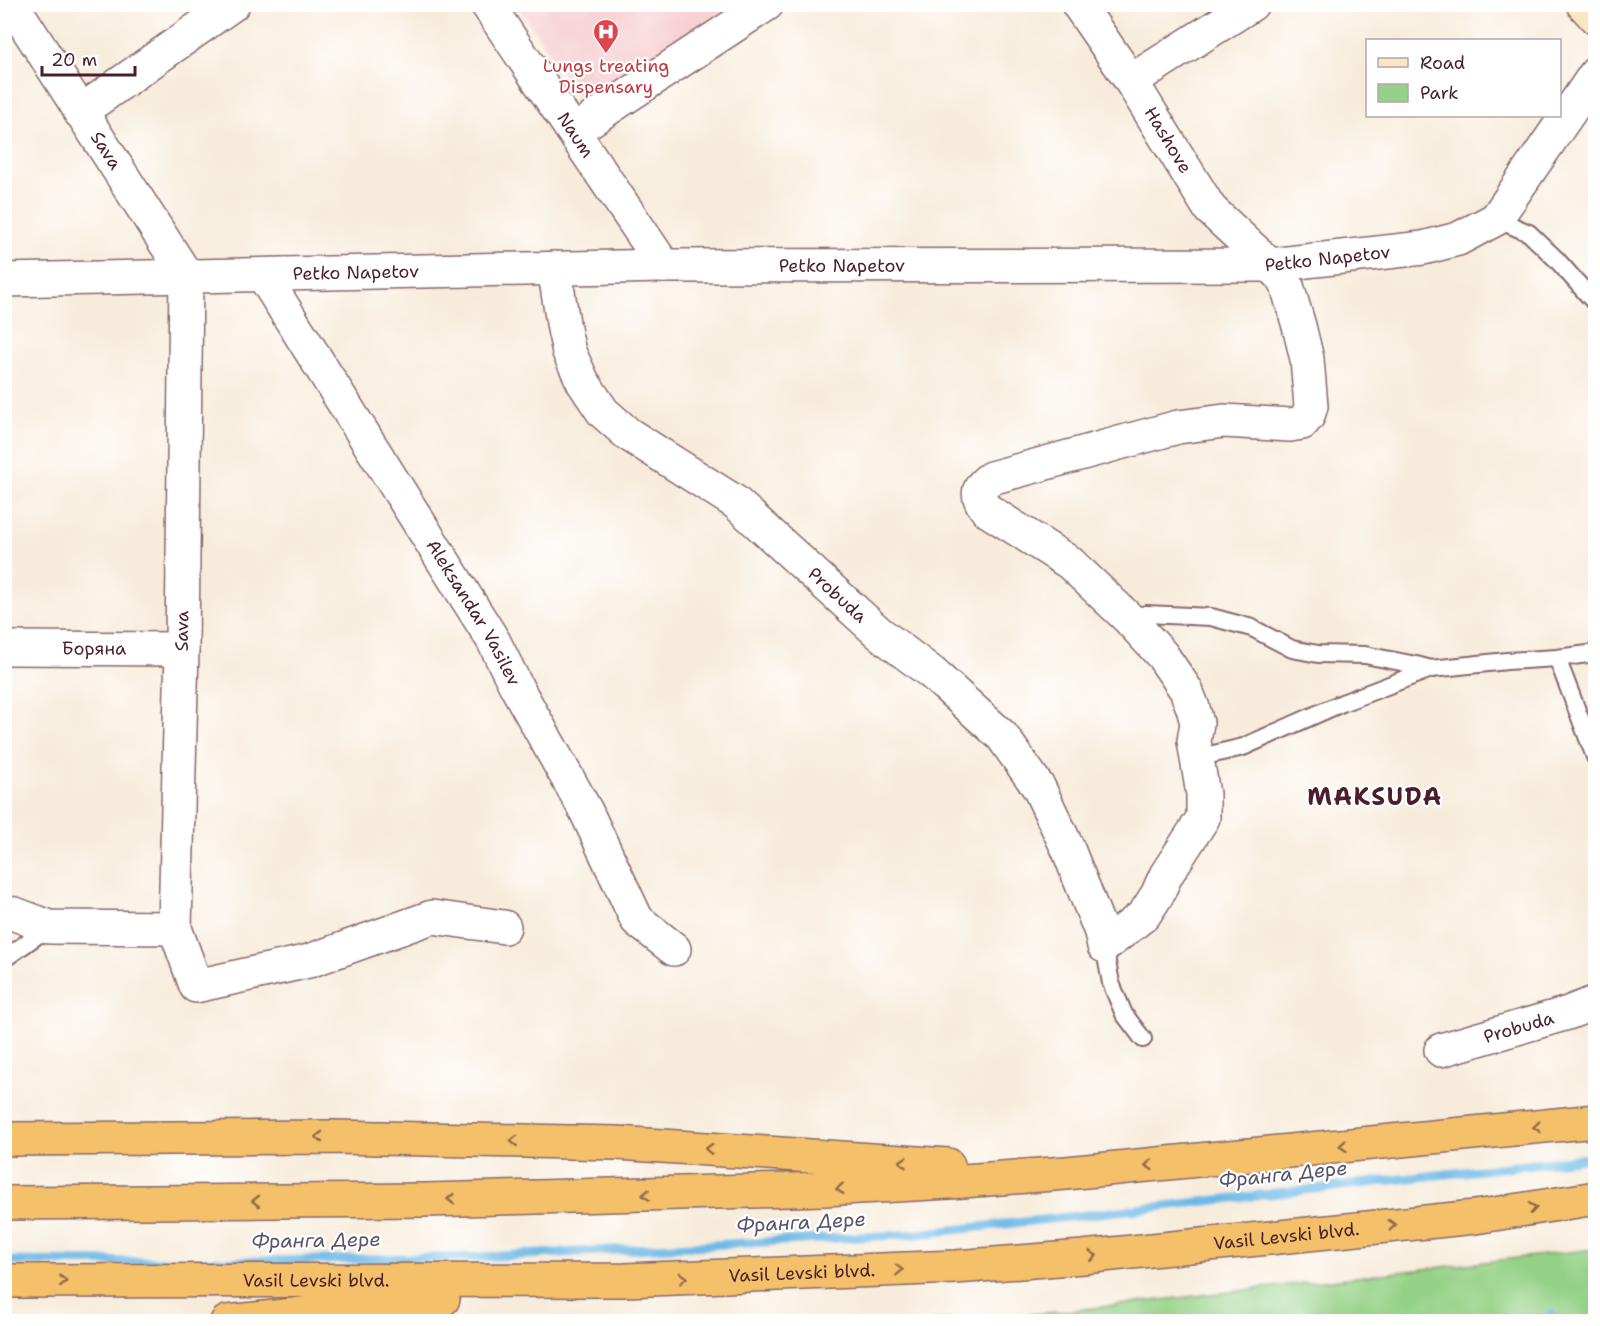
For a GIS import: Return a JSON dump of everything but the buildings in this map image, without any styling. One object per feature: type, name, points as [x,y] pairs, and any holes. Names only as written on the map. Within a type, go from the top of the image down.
[{"type":"highway","points":[[4,1203],[415,1200],[824,1190],[1066,1173],[1596,1121]]},
{"type":"highway","points":[[4,1139],[334,1137],[617,1143],[1066,1173]]},
{"type":"highway","name":"Vasil Levski blvd.","points":[[4,1281],[625,1280],[956,1268],[1475,1217],[1596,1198]]},
{"type":"highway","points":[[227,1322],[625,1280]]},
{"type":"street","name":"Sava","points":[[12,4],[186,275],[182,649],[175,928],[196,986],[309,961],[432,917],[504,927]]},
{"type":"street","points":[[80,112],[233,4]]},
{"type":"street","name":"Naum","points":[[487,4],[663,266]]},
{"type":"street","points":[[574,131],[767,4]]},
{"type":"street","name":"Hashove","points":[[1078,4],[1131,81],[1210,209],[1285,279],[1307,359],[1311,406],[1308,416],[1302,423],[1290,425],[1224,421],[1178,427],[991,478],[982,484],[979,492],[981,502],[987,510],[1070,563],[1129,619]]},
{"type":"street","points":[[1131,81],[1252,4]]},
{"type":"street","points":[[1583,4],[1596,18]]},
{"type":"street","name":"Petko Napetov","points":[[4,280],[663,266],[1270,265],[1423,248],[1458,238],[1496,219],[1596,73]]},
{"type":"street","name":"Probuda","points":[[554,268],[569,352],[583,382],[603,412],[628,434],[735,502],[879,633],[932,673],[1002,736],[1039,788],[1068,849],[1101,932],[1104,946]]},
{"type":"street","name":"Aleksandar Vasilev","points":[[263,275],[493,640],[586,811],[637,920],[674,949]]},
{"type":"street","points":[[1104,946],[1144,915],[1157,895],[1166,874],[1203,818],[1203,794],[1194,741],[1197,723],[1186,690],[1162,655],[1129,619]]},
{"type":"street","name":"Боряна","points":[[4,648],[182,649]]},
{"type":"street","points":[[4,913],[15,914],[49,927],[175,928]]},
{"type":"street","name":"Probuda","points":[[1441,1050],[1596,1002]]},
{"type":"lane","points":[[1496,219],[1530,233],[1596,304]]},
{"type":"lane","points":[[1129,619],[1146,614],[1211,616],[1252,628],[1292,649],[1318,654],[1365,655],[1431,669]]},
{"type":"lane","points":[[1197,758],[1242,747],[1431,669],[1596,653]]},
{"type":"lane","points":[[1557,658],[1595,757]]},
{"type":"lane","points":[[4,959],[49,927]]},
{"type":"lane","points":[[1104,946],[1111,983],[1124,1014],[1143,1039]]},
{"type":"shaded area","name":"Lungs treating Dispensary","points":[[517,5],[737,5],[585,106]]},
{"type":"green space","points":[[1595,1249],[1595,1321],[930,1321],[1059,1312]]},
{"type":"waterway","name":"Франга Дере","points":[[4,1261],[202,1262],[481,1257],[917,1234],[1596,1157]]},
{"type":"waterway","points":[[1545,1322],[1551,1314]]},
{"type":"place","name":"Lungs treating Dispensary","points":[[606,55]]},
{"type":"district","name":"MAKSUDA","points":[[1375,797]]}]
